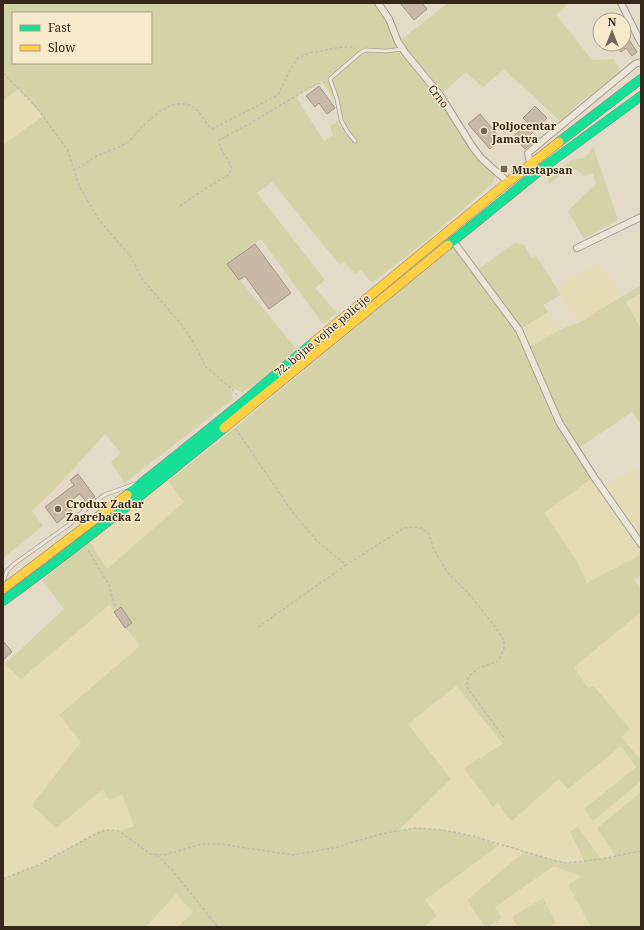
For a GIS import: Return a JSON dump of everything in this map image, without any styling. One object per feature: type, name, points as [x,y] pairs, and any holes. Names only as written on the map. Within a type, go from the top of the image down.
[{"type":"main road","name":"72. bojne vojne policije","points":[[3,590],[144,482],[243,402],[530,164],[641,80]]},
{"type":"main road","name":"72. bojne vojne policije","points":[[3,601],[49,568],[231,423],[544,167],[641,96]]},
{"type":"street","name":"Crno","points":[[378,3],[389,19],[402,49],[440,95],[481,158],[508,182]]},
{"type":"street","points":[[621,3],[641,43]]},
{"type":"street","points":[[530,164],[528,153],[635,64],[641,62]]},
{"type":"street","points":[[577,248],[641,217]]},
{"type":"street","points":[[453,241],[519,330],[559,422],[594,477],[641,544]]},
{"type":"lane","points":[[356,141],[346,131],[341,120],[337,99],[330,79],[361,52],[366,50],[402,49]]},
{"type":"lane","points":[[3,582],[7,571],[14,564],[70,524],[104,495],[138,482],[144,482]]},
{"type":"path","points":[[73,170],[83,167],[96,156],[128,141],[141,128],[169,106],[181,104],[190,105],[202,114],[208,126],[212,129],[278,95],[297,59],[309,53],[342,46],[353,47],[361,52]]},
{"type":"path","points":[[3,73],[37,108],[68,151],[79,186],[99,220],[131,257],[142,279],[181,324],[192,340],[206,367],[231,388],[243,402]]},
{"type":"path","points":[[180,206],[227,176],[232,169],[230,161],[219,146],[219,140],[316,84],[324,83],[330,79]]},
{"type":"path","points":[[231,423],[291,510],[317,541],[346,565]]},
{"type":"path","points":[[258,627],[346,565],[404,528],[422,528],[429,534],[434,550],[448,573],[470,596],[504,640],[504,649],[498,660],[479,668],[469,676],[466,686],[505,739]]},
{"type":"path","points":[[83,541],[91,558],[102,571],[109,585],[115,606]]},
{"type":"path","points":[[3,879],[38,865],[101,831],[109,830],[119,831],[150,854],[164,856],[202,844],[220,844],[293,855],[339,847],[380,834],[415,828],[443,830],[473,836],[566,863],[593,861],[641,851]]},
{"type":"path","points":[[157,855],[172,870],[218,927]]},
{"type":"shaded area","points":[[18,89],[28,98],[43,116],[3,145],[3,101]]},
{"type":"shaded area","points":[[598,263],[622,296],[580,322],[556,288]]},
{"type":"shaded area","points":[[640,294],[641,296],[641,329],[626,302]]},
{"type":"shaded area","points":[[548,312],[562,329],[527,348],[519,330]]},
{"type":"shaded area","points":[[634,467],[641,475],[641,554],[587,583],[576,560],[544,513],[594,477],[603,490]]},
{"type":"shaded area","points":[[168,481],[184,502],[107,569],[90,542]]},
{"type":"shaded area","points":[[109,605],[140,647],[60,715],[81,742],[32,805],[56,828],[103,789],[122,794],[134,826],[119,831],[109,830],[38,865],[3,879],[3,666],[5,664],[21,679]]},
{"type":"shaded area","points":[[641,612],[641,756],[639,758],[621,737],[630,729],[589,688],[574,667]]},
{"type":"shaded area","points":[[457,686],[503,744],[464,769],[493,806],[498,802],[505,814],[512,821],[560,779],[569,789],[621,745],[636,767],[584,809],[593,821],[641,781],[641,792],[597,828],[616,857],[601,859],[570,832],[585,862],[566,863],[549,859],[467,900],[485,927],[424,927],[437,916],[425,900],[499,845],[473,836],[443,830],[415,828],[397,831],[451,779],[408,724]]},
{"type":"shaded area","points":[[554,866],[581,876],[568,885],[591,927],[549,927],[556,923],[512,917],[518,927],[488,927],[502,918],[495,907]]},
{"type":"shaded area","points":[[176,894],[193,912],[178,927],[146,927]]},
{"type":"green space","points":[[3,3],[376,3],[398,42],[448,3],[569,3],[556,15],[592,60],[613,59],[622,72],[577,105],[561,122],[504,69],[483,87],[466,72],[440,95],[472,146],[497,172],[492,184],[426,241],[372,283],[361,270],[355,274],[344,262],[340,265],[272,182],[257,193],[325,280],[315,288],[337,313],[323,324],[261,239],[227,264],[300,354],[243,392],[231,388],[233,399],[125,483],[111,462],[121,453],[105,434],[55,489],[32,511],[43,526],[3,558],[3,145],[43,116],[28,98],[18,89],[3,101]],"holes":[[[322,81],[334,99],[341,120],[330,126],[333,136],[324,141],[296,97]]]},
{"type":"green space","points":[[593,146],[618,220],[584,239],[568,211],[596,184],[593,173],[584,176],[577,170],[568,170],[550,183],[547,180],[573,159],[584,158],[591,151]]},
{"type":"green space","points":[[515,243],[524,245],[532,258],[536,256],[561,295],[543,305],[548,312],[519,330],[527,348],[562,329],[580,322],[641,285],[641,296],[639,294],[626,302],[641,329],[641,424],[632,412],[576,450],[594,477],[544,513],[576,560],[587,583],[641,554],[641,575],[634,580],[641,589],[641,612],[574,667],[588,688],[594,686],[630,729],[621,737],[638,757],[641,756],[641,781],[593,821],[584,809],[636,767],[621,746],[568,789],[559,779],[512,821],[505,814],[498,802],[493,807],[464,768],[503,744],[456,686],[408,724],[451,779],[398,831],[414,828],[437,829],[469,836],[499,845],[425,900],[437,916],[424,927],[178,927],[193,912],[176,894],[146,927],[3,927],[3,879],[38,865],[101,831],[119,831],[134,826],[122,794],[109,800],[103,789],[56,828],[32,805],[81,742],[59,715],[140,646],[109,605],[21,679],[5,664],[64,609],[42,580],[90,542],[107,569],[184,502],[168,481],[235,428],[456,244],[476,271]]},
{"type":"green space","points":[[641,792],[641,927],[591,927],[568,885],[581,876],[554,866],[495,907],[502,918],[488,927],[485,927],[467,900],[524,852],[566,863],[585,862],[570,832],[578,827],[601,859],[616,857],[597,828]]},
{"type":"green space","points":[[543,898],[556,923],[549,927],[518,927],[512,917]]},
{"type":"building","points":[[400,3],[422,3],[427,9],[414,20]]},
{"type":"building","points":[[632,44],[637,52],[632,56],[629,52],[632,52]]},
{"type":"building","points":[[319,86],[335,108],[327,114],[319,103],[315,107],[306,96]]},
{"type":"building","points":[[535,106],[547,118],[528,137],[533,142],[525,149],[514,136],[528,123],[523,118]]},
{"type":"building","points":[[480,114],[501,139],[490,149],[468,124]]},
{"type":"building","points":[[255,244],[291,293],[269,309],[245,276],[239,280],[227,264]]},
{"type":"building","points":[[78,474],[95,497],[87,503],[80,494],[67,504],[72,511],[57,523],[45,507],[74,485],[70,480]]},
{"type":"building","points":[[121,607],[132,623],[125,628],[114,612]]},
{"type":"building","points":[[3,641],[12,652],[3,660]]},
{"type":"traffic: fast","points":[[559,142],[641,79]]},
{"type":"traffic: fast","points":[[448,245],[544,167],[641,96]]},
{"type":"traffic: fast","points":[[127,495],[243,402],[314,342]]},
{"type":"traffic: fast","points":[[3,601],[87,538],[224,428]]},
{"type":"traffic: slow","points":[[314,342],[508,182],[559,142]]},
{"type":"traffic: slow","points":[[224,428],[448,245]]},
{"type":"traffic: slow","points":[[3,589],[127,495]]},
{"type":"place","name":"Poljocentar Jamatva","points":[[484,131]]},
{"type":"place","name":"Mustapsan","points":[[504,169]]},
{"type":"place","name":"Crodux Zadar Zagrebačka 2","points":[[58,509]]}]
